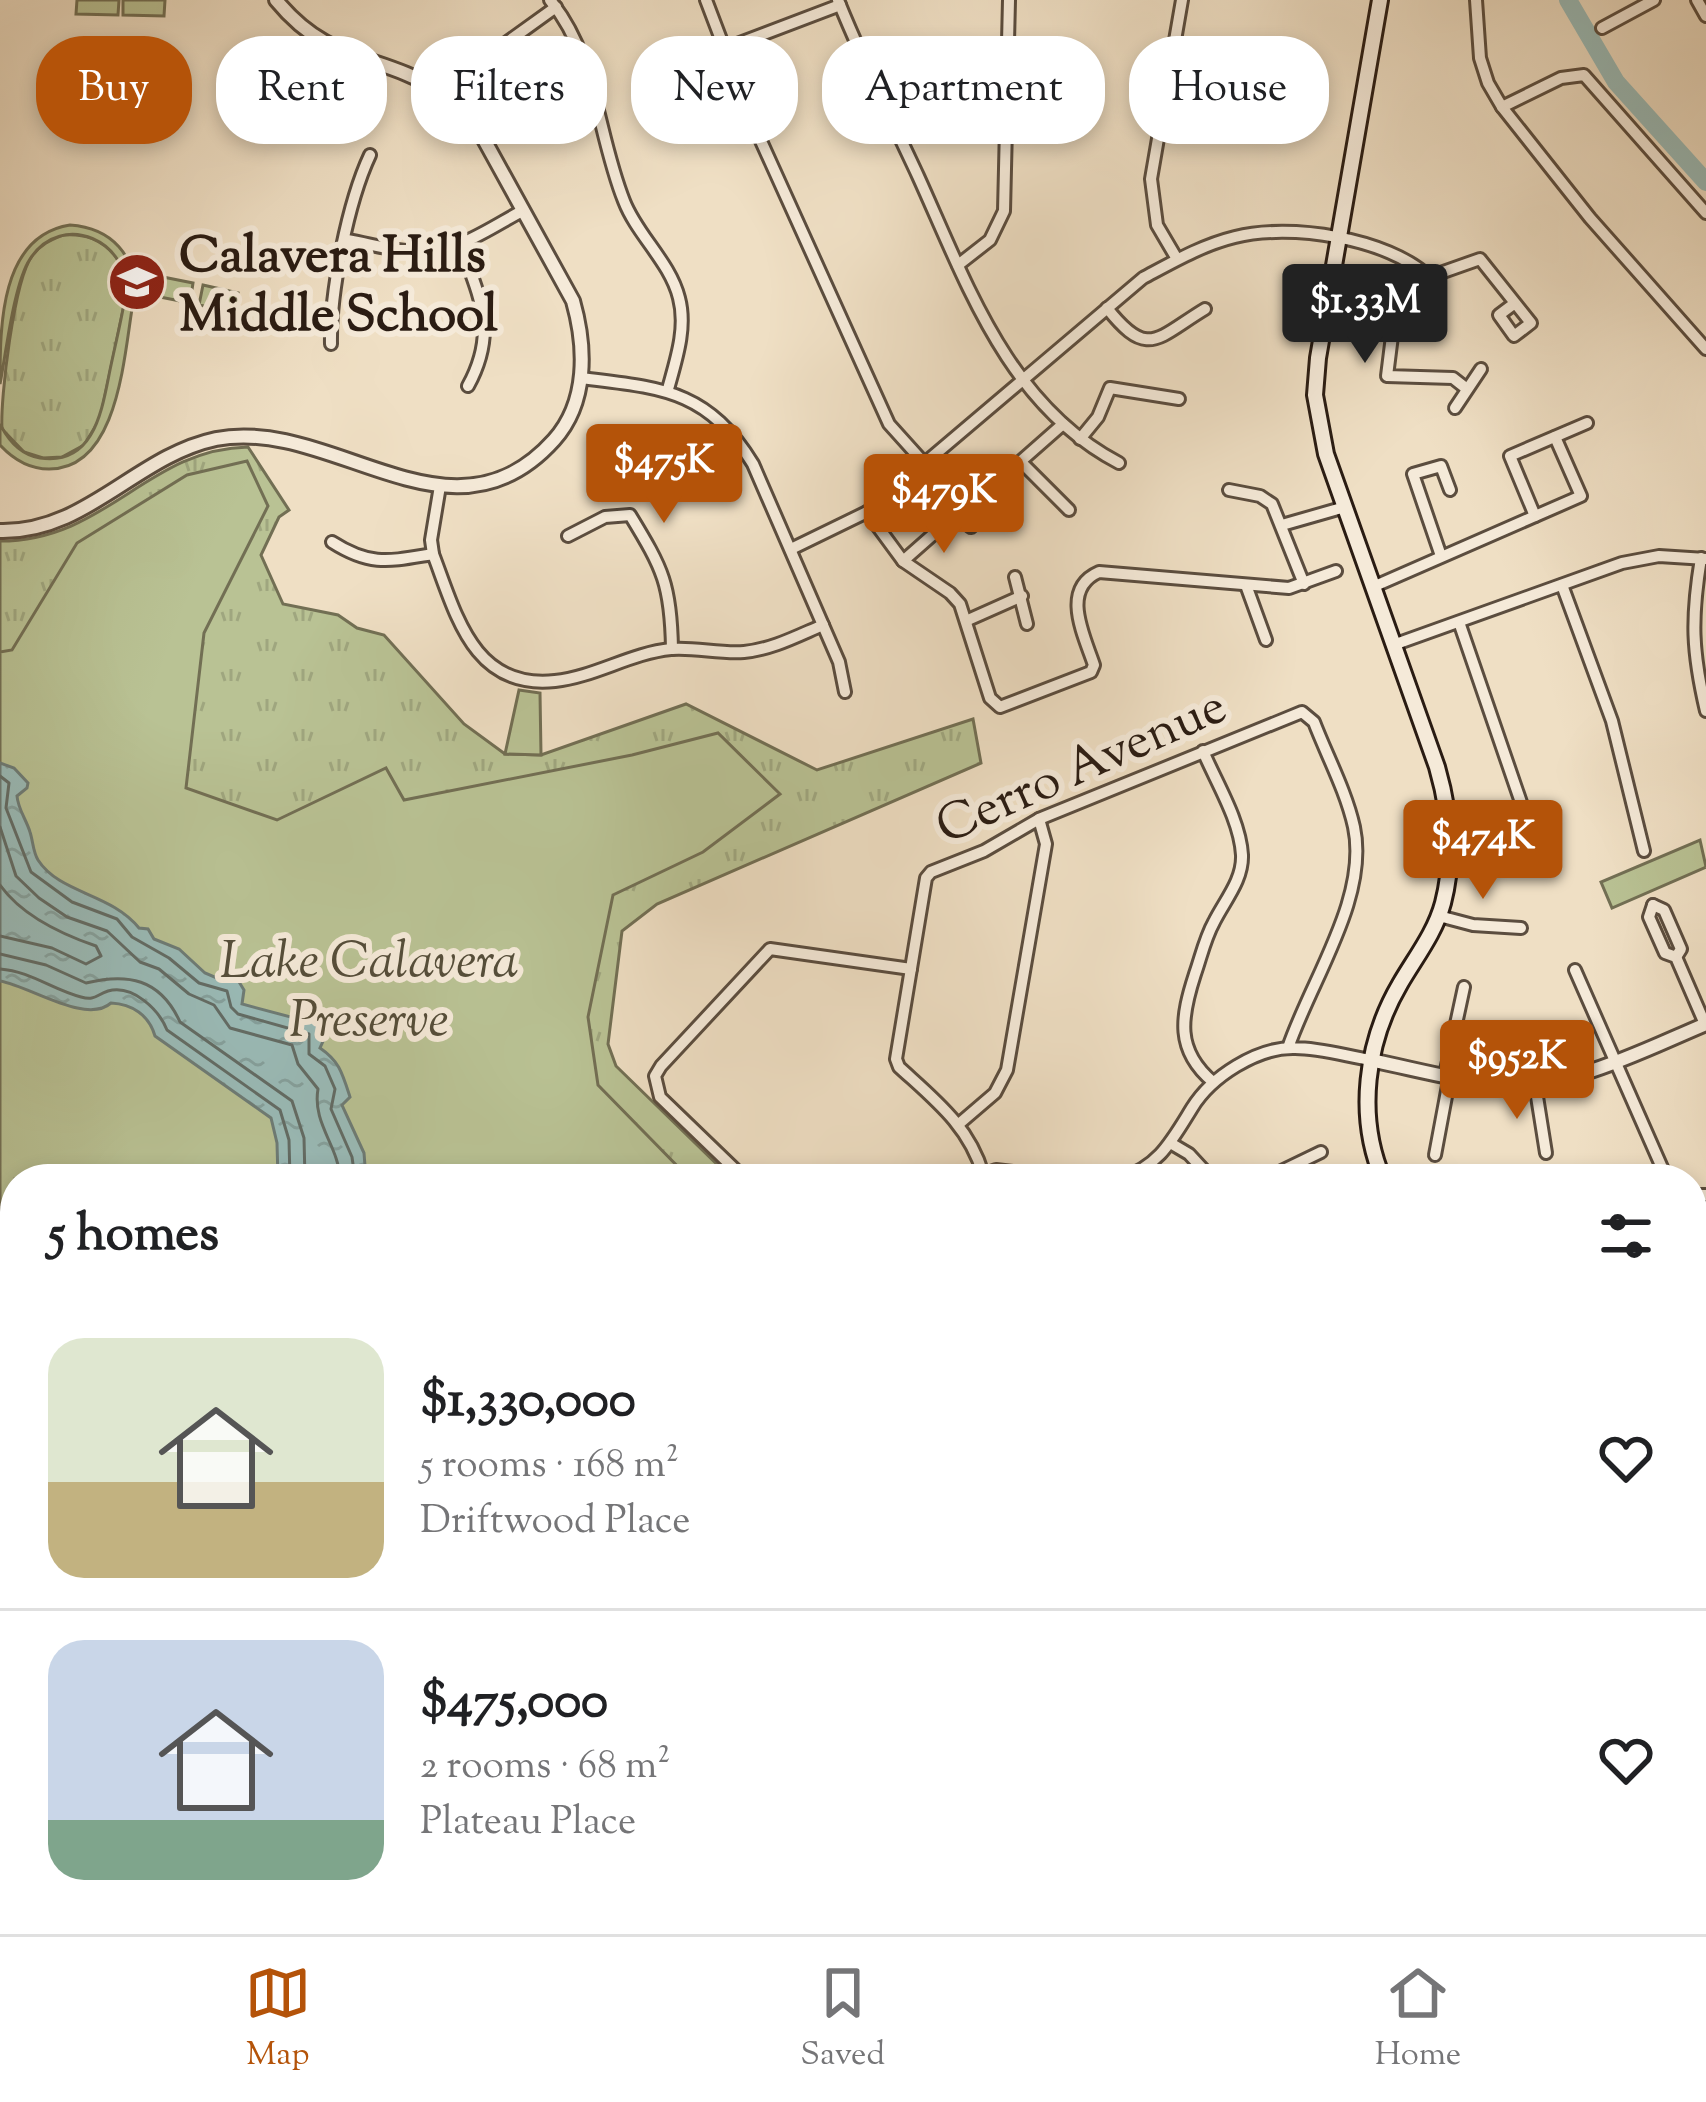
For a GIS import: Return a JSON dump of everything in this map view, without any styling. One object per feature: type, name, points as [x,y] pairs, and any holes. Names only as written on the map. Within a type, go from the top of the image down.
[{"type":"main road","points":[[1379,1164],[1370,1124],[1370,1060],[1377,1031],[1438,916],[1448,874],[1449,815],[1396,644],[1326,454],[1316,395],[1380,0]]},
{"type":"street","points":[[276,0],[317,40],[411,78]]},
{"type":"street","points":[[706,0],[719,36]]},
{"type":"street","points":[[958,265],[990,240],[1004,211],[1009,0]]},
{"type":"street","points":[[1177,260],[1157,226],[1151,179],[1182,0]]},
{"type":"street","points":[[1476,0],[1480,58],[1502,107],[1551,172],[1706,349]]},
{"type":"street","points":[[1602,28],[1654,0]]},
{"type":"street","points":[[1697,0],[1706,16]]},
{"type":"street","points":[[756,36],[839,2],[993,340],[1063,424],[1119,463]]},
{"type":"street","points":[[513,36],[553,3],[589,74],[624,203],[679,293],[680,343],[668,389]]},
{"type":"street","points":[[1502,107],[1561,78],[1584,75],[1706,213]]},
{"type":"street","points":[[0,531],[40,529],[74,516],[172,453],[222,438],[279,440],[440,486],[467,487],[527,465],[561,433],[575,406],[581,378],[581,330],[573,301],[486,144]]},
{"type":"street","points":[[762,144],[890,424],[925,464]]},
{"type":"street","points":[[332,344],[330,311],[358,180],[370,154]]},
{"type":"street","points":[[346,240],[421,252],[460,243],[522,212]]},
{"type":"street","points":[[791,549],[867,512],[1143,278],[1193,250],[1252,233],[1282,232],[1397,253],[1429,277]]},
{"type":"street","points":[[460,243],[484,310],[486,344],[468,386]]},
{"type":"street","points":[[1466,389],[1453,379],[1387,376],[1392,336],[1429,277],[1480,259],[1515,303]]},
{"type":"street","points":[[1107,308],[1127,333],[1141,341],[1152,340],[1205,309]]},
{"type":"street","points":[[1454,408],[1480,369]]},
{"type":"street","points":[[581,378],[668,389],[722,422],[736,437],[791,549],[839,662],[845,692]]},
{"type":"street","points":[[1080,439],[1098,417],[1110,388],[1178,399]]},
{"type":"street","points":[[1535,516],[1510,456],[1587,423]]},
{"type":"street","points":[[1005,475],[1063,424]]},
{"type":"street","points":[[1375,586],[1581,496],[1555,437]]},
{"type":"street","points":[[1021,462],[1070,510]]},
{"type":"street","points":[[1441,556],[1414,474],[1441,466],[1450,490]]},
{"type":"street","points":[[440,486],[433,554],[473,650],[505,673],[556,681],[672,649],[742,652],[773,646],[823,625]]},
{"type":"street","points":[[1229,490],[1260,496],[1272,504],[1304,584]]},
{"type":"street","points":[[940,501],[971,527]]},
{"type":"street","points":[[1282,525],[1346,507]]},
{"type":"street","points":[[867,512],[903,561],[950,593],[968,620],[990,698],[1000,707],[1091,672],[1077,612],[1084,578],[1099,572],[1289,588],[1336,571]]},
{"type":"street","points":[[568,536],[605,517],[630,515],[669,588],[672,649]]},
{"type":"street","points":[[903,561],[955,516]]},
{"type":"street","points":[[332,542],[360,558],[379,562],[433,554]]},
{"type":"street","points":[[1396,644],[1622,563],[1659,556],[1704,558],[1691,617],[1706,711]]},
{"type":"street","points":[[1015,577],[1027,624]]},
{"type":"street","points":[[1246,585],[1266,640]]},
{"type":"street","points":[[1562,585],[1612,721],[1644,851]]},
{"type":"street","points":[[968,620],[1022,596]]},
{"type":"street","points":[[1459,622],[1526,817]]},
{"type":"street","name":"Cerro Avenue","points":[[976,1164],[975,1147],[960,1123],[896,1059],[926,878],[1039,819],[1293,712],[1308,715],[1349,809],[1357,857],[1347,912],[1288,1048]]},
{"type":"street","points":[[1203,751],[1238,835],[1242,857],[1237,883],[1211,926],[1182,1012],[1185,1046],[1213,1082]]},
{"type":"street","points":[[960,1123],[994,1093],[1007,1070],[1046,844],[1039,819]]},
{"type":"street","points":[[1150,1164],[1172,1144],[1194,1103],[1213,1082],[1249,1060],[1288,1048],[1491,1084],[1534,1084],[1615,1062],[1706,1024],[1676,957],[1666,953],[1649,917],[1653,905]]},
{"type":"street","points":[[1438,916],[1473,925],[1521,928]]},
{"type":"street","points":[[729,1164],[660,1097],[656,1076],[770,949],[911,970]]},
{"type":"street","points":[[1575,970],[1659,1164]]},
{"type":"street","points":[[1435,1155],[1464,988]]},
{"type":"street","points":[[1534,1084],[1546,1153]]},
{"type":"street","points":[[1172,1144],[1198,1164]]},
{"type":"street","points":[[1296,1164],[1321,1152]]},
{"type":"green space","points":[[77,0],[119,0],[118,15],[76,14]]},
{"type":"green space","points":[[123,0],[165,0],[164,16],[123,15]]},
{"type":"green space","points":[[70,225],[98,232],[119,247],[131,269],[134,297],[122,374],[105,428],[73,464],[42,469],[22,462],[0,445],[0,424],[16,446],[40,458],[58,458],[84,444],[99,417],[125,298],[125,278],[107,248],[76,235],[44,244],[30,259],[19,284],[0,384],[4,311],[17,265],[47,233]]},
{"type":"green space","points":[[63,235],[89,238],[110,249],[122,269],[126,296],[100,419],[84,445],[62,457],[43,458],[24,452],[2,429],[3,393],[25,269],[38,249]]},
{"type":"green space","points":[[158,276],[193,283],[190,303],[155,296]]},
{"type":"green space","points":[[203,285],[238,293],[234,312],[199,305]]},
{"type":"green space","points":[[248,447],[289,510],[279,517],[261,555],[283,604],[338,615],[357,628],[384,635],[464,724],[505,754],[541,755],[686,704],[817,770],[973,719],[981,763],[657,904],[622,931],[608,1044],[616,1066],[717,1164],[435,1164],[444,902],[0,722],[0,541],[70,527],[153,478],[213,452]]},
{"type":"green space","name":"Lake Calavera Preserve","points":[[247,461],[268,506],[204,633],[186,788],[277,820],[386,768],[404,800],[718,733],[780,794],[703,852],[613,895],[588,1017],[598,1085],[675,1164],[0,1164],[0,652],[12,650],[77,543],[187,475]]},
{"type":"green space","points":[[519,690],[540,693],[541,755],[505,754]]},
{"type":"green space","points":[[1700,840],[1706,867],[1612,908],[1601,882]]},
{"type":"water","points":[[0,763],[14,768],[28,783],[17,796],[19,805],[38,860],[59,880],[115,907],[139,928],[148,929],[154,939],[179,949],[205,973],[219,979],[236,977],[244,990],[242,1004],[302,1020],[330,1011],[353,1016],[351,1024],[325,1037],[320,1048],[336,1063],[345,1081],[350,1097],[342,1105],[365,1164],[278,1164],[271,1118],[155,1036],[139,1012],[111,1003],[100,1009],[73,1007],[0,981]]},
{"type":"waterway","points":[[1568,0],[1616,82],[1706,182]]},
{"type":"place","name":"Calavera Hills Middle School","points":[[137,282]]}]
